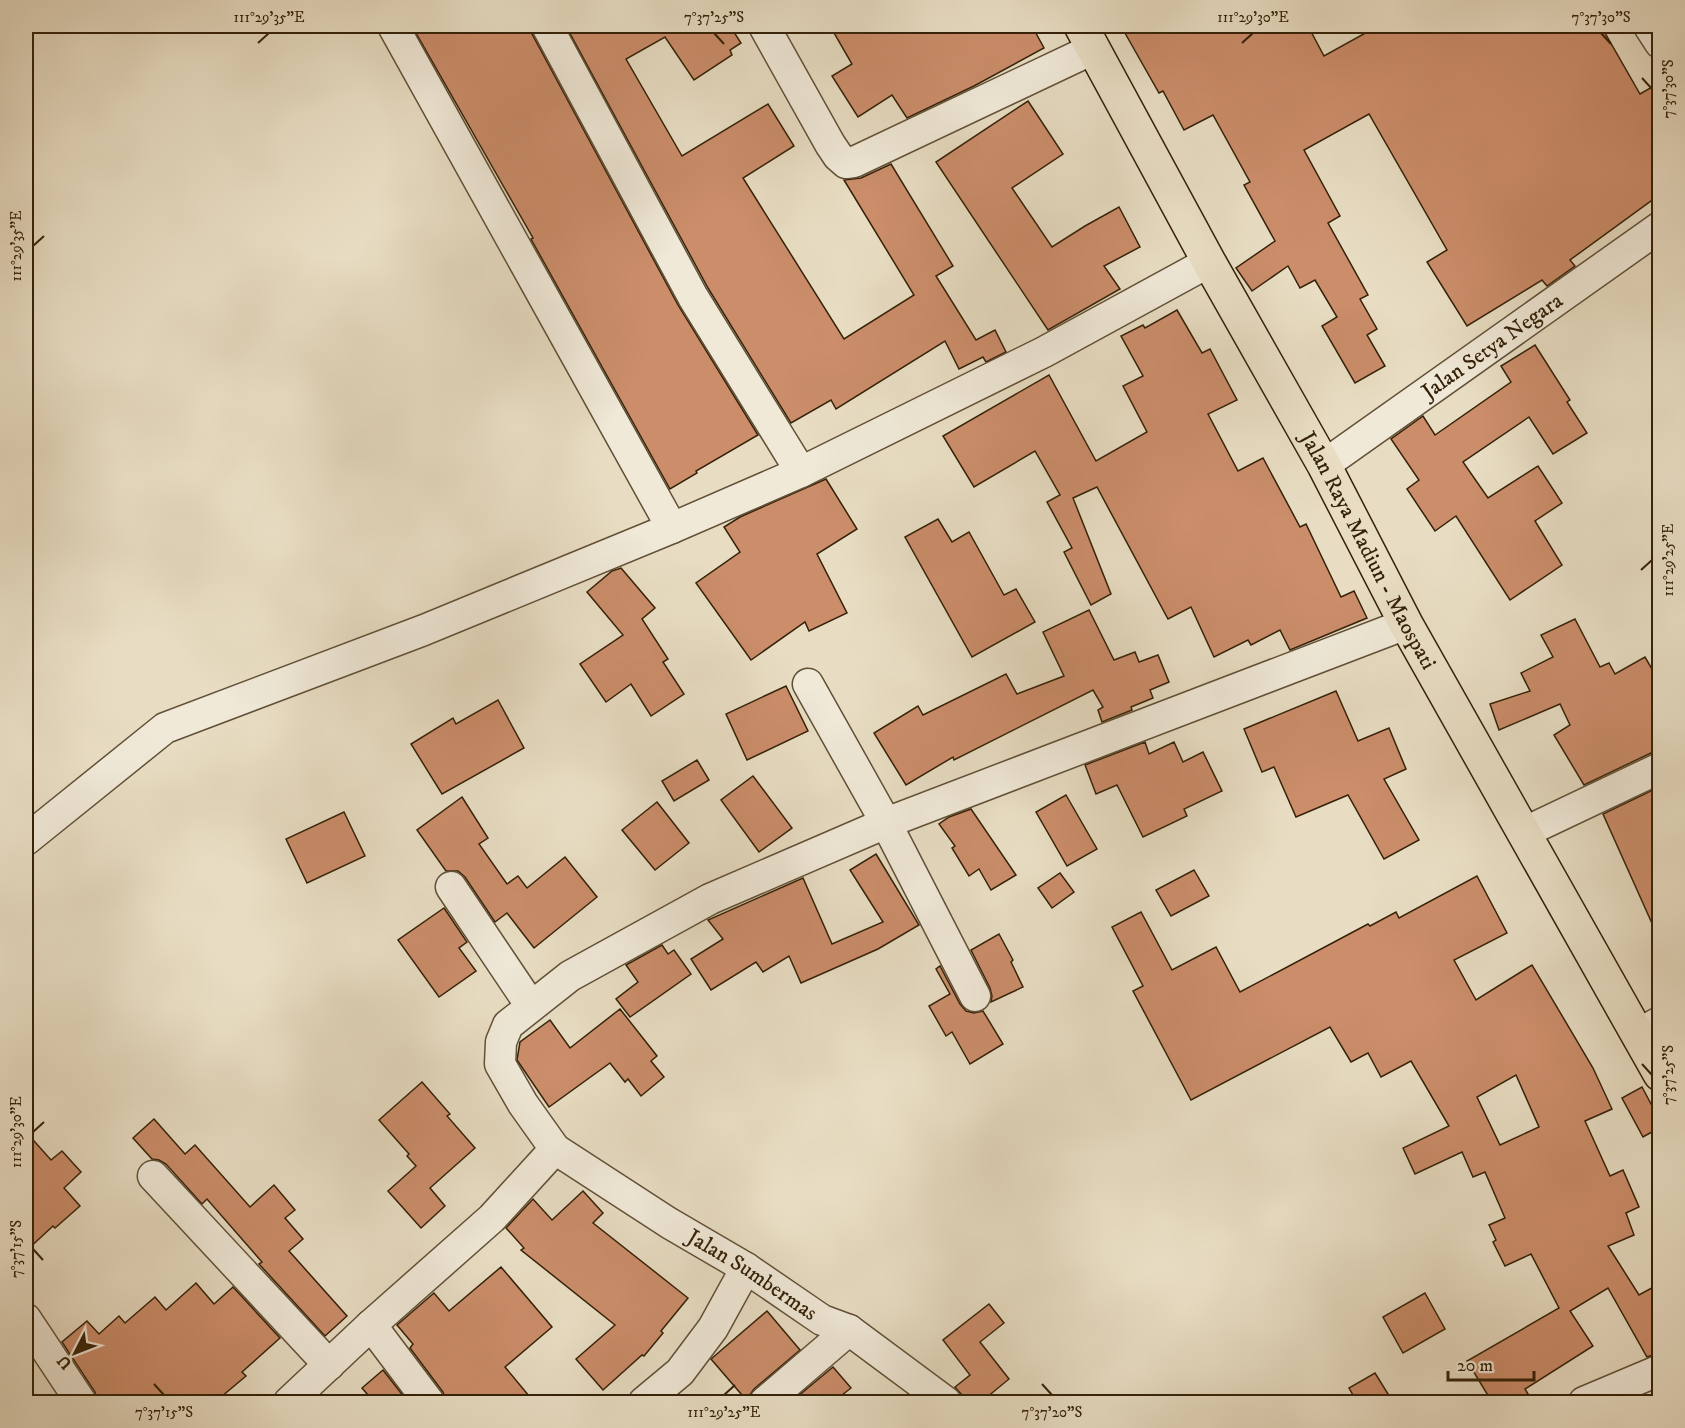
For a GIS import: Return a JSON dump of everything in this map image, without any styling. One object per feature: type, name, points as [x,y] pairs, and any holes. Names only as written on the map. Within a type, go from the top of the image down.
[{"type":"highway","name":"Jalan Raya Madiun - Maospati","points":[[1087,37],[1324,465],[1406,624],[1524,833],[1649,1028],[1659,1074]]},
{"type":"street","points":[[393,26],[672,528]]},
{"type":"street","points":[[547,26],[693,297],[801,472]]},
{"type":"street","points":[[764,26],[830,144],[846,163],[854,162],[1087,37]]},
{"type":"street","name":"Jalan Setya Negara","points":[[1324,465],[1659,227]]},
{"type":"street","points":[[26,840],[165,728],[424,630],[801,472],[1044,352],[1209,261]]},
{"type":"street","points":[[289,1402],[371,1325],[492,1218],[555,1149],[523,1104],[500,1064],[501,1042],[508,1025],[570,975],[710,899],[886,824],[1406,624]]},
{"type":"street","points":[[808,684],[886,824],[975,996]]},
{"type":"street","points":[[1524,833],[1659,768]]},
{"type":"street","points":[[451,887],[531,1006]]},
{"type":"street","name":"Jalan Sumbermas","points":[[555,1149],[669,1223],[746,1268],[822,1320],[849,1330],[946,1402]]},
{"type":"street","points":[[153,1176],[329,1365]]},
{"type":"street","points":[[644,1402],[680,1372],[713,1328],[746,1268]]},
{"type":"street","points":[[26,1319],[81,1402]]},
{"type":"street","points":[[371,1325],[429,1402]]},
{"type":"street","points":[[765,1402],[849,1330]]},
{"type":"street","points":[[1584,1402],[1659,1370]]},
{"type":"building","points":[[412,26],[530,26],[532,34],[678,305],[758,435],[670,489],[531,239],[533,238]]},
{"type":"building","points":[[566,26],[730,26],[741,43],[730,50],[732,55],[694,80],[665,37],[626,59],[682,156],[768,104],[794,146],[743,178],[844,339],[914,295],[844,180],[861,178],[891,164],[953,266],[936,276],[976,340],[995,330],[1006,352],[986,362],[983,357],[959,369],[945,341],[836,409],[831,400],[791,423],[708,288]]},
{"type":"building","points":[[830,26],[1032,26],[1044,48],[974,86],[907,118],[892,95],[858,117],[832,76],[852,64]]},
{"type":"building","points":[[1121,26],[1308,26],[1324,56],[1378,26],[1601,26],[1640,94],[1659,83],[1659,195],[1570,260],[1575,266],[1547,286],[1542,280],[1467,326],[1427,262],[1447,250],[1369,114],[1304,150],[1340,216],[1328,223],[1368,295],[1360,299],[1377,329],[1367,335],[1385,366],[1355,383],[1322,326],[1337,317],[1315,280],[1300,288],[1288,266],[1252,291],[1236,268],[1275,241],[1244,185],[1250,182],[1213,115],[1184,130],[1163,91],[1159,93]]},
{"type":"building","points":[[1028,101],[1063,154],[1012,188],[1052,247],[1119,207],[1140,247],[1104,266],[1120,289],[1048,330],[936,162]]},
{"type":"building","points":[[1177,310],[1202,353],[1210,349],[1237,400],[1208,414],[1238,471],[1263,458],[1300,527],[1306,524],[1341,597],[1354,591],[1367,618],[1290,650],[1280,630],[1251,645],[1248,640],[1214,657],[1191,607],[1168,619],[1097,487],[1073,498],[1111,594],[1091,605],[1064,552],[1072,548],[1047,502],[1060,495],[1035,451],[974,487],[943,436],[1049,375],[1096,461],[1147,432],[1123,386],[1143,376],[1121,336],[1143,325],[1145,328]]},
{"type":"building","points":[[1535,345],[1570,400],[1567,402],[1587,433],[1553,454],[1529,417],[1463,462],[1488,498],[1538,466],[1562,503],[1535,521],[1562,565],[1510,600],[1456,516],[1435,531],[1407,489],[1419,480],[1391,439],[1423,416],[1435,435],[1511,382],[1501,366]]},
{"type":"building","points":[[826,479],[857,529],[817,554],[847,613],[809,631],[805,622],[751,660],[696,583],[740,552],[724,527],[740,517]]},
{"type":"building","points":[[938,519],[952,542],[969,532],[1004,595],[1016,589],[1035,622],[972,657],[905,537]]},
{"type":"building","points":[[621,568],[655,608],[642,619],[668,659],[663,662],[684,694],[651,716],[631,684],[606,702],[580,664],[623,635],[587,592],[612,571]]},
{"type":"building","points":[[1089,610],[1114,660],[1135,652],[1139,662],[1158,655],[1169,682],[1150,690],[1153,698],[1131,707],[1132,710],[1102,722],[1098,710],[1103,707],[1093,690],[954,760],[953,757],[906,785],[874,733],[918,706],[923,715],[1006,674],[1017,694],[1064,676],[1043,632]]},
{"type":"building","points":[[1575,619],[1600,667],[1609,663],[1615,674],[1645,657],[1659,681],[1659,751],[1584,785],[1554,735],[1570,725],[1560,704],[1499,730],[1490,704],[1530,691],[1521,673],[1553,657],[1541,635]]},
{"type":"building","points":[[786,686],[808,731],[747,760],[726,714]]},
{"type":"building","points":[[1336,691],[1358,741],[1389,728],[1406,769],[1384,779],[1419,840],[1384,859],[1348,795],[1296,817],[1274,767],[1262,772],[1244,729]]},
{"type":"building","points":[[498,700],[524,748],[442,794],[411,744],[453,718],[456,724]]},
{"type":"building","points":[[1145,742],[1149,754],[1174,742],[1183,762],[1203,752],[1222,791],[1184,809],[1187,816],[1143,837],[1117,785],[1096,794],[1085,765]]},
{"type":"building","points":[[697,760],[709,780],[674,801],[662,781]]},
{"type":"building","points":[[753,776],[792,828],[759,852],[721,800]]},
{"type":"building","points":[[1659,787],[1659,939],[1603,814]]},
{"type":"building","points":[[1066,795],[1097,849],[1067,866],[1036,812]]},
{"type":"building","points":[[462,797],[488,838],[479,844],[507,884],[518,876],[527,888],[565,857],[597,897],[534,948],[507,913],[495,922],[465,877],[458,871],[446,871],[417,830]]},
{"type":"building","points":[[657,802],[689,843],[655,870],[622,830]]},
{"type":"building","points":[[971,809],[1016,875],[991,890],[979,869],[969,876],[952,848],[955,846],[939,824],[949,817]]},
{"type":"building","points":[[344,812],[365,856],[307,883],[286,839]]},
{"type":"building","points":[[876,854],[919,925],[878,949],[801,983],[789,956],[763,972],[756,962],[711,990],[691,959],[723,939],[708,920],[803,878],[832,944],[883,922],[850,870]]},
{"type":"building","points":[[1194,870],[1209,896],[1171,916],[1156,890]]},
{"type":"building","points":[[1060,873],[1074,892],[1052,908],[1038,888]]},
{"type":"building","points":[[1477,876],[1507,933],[1454,960],[1476,1000],[1532,965],[1593,1068],[1612,1109],[1585,1121],[1610,1176],[1623,1170],[1639,1207],[1626,1213],[1634,1235],[1608,1246],[1639,1295],[1659,1284],[1659,1353],[1647,1357],[1608,1288],[1570,1311],[1593,1346],[1525,1389],[1528,1394],[1513,1402],[1492,1402],[1467,1361],[1559,1308],[1531,1254],[1505,1266],[1493,1242],[1496,1240],[1489,1225],[1505,1218],[1485,1172],[1473,1177],[1462,1152],[1415,1174],[1403,1148],[1449,1126],[1411,1061],[1381,1077],[1368,1053],[1351,1062],[1330,1027],[1191,1100],[1133,991],[1143,986],[1112,927],[1141,912],[1172,970],[1216,947],[1240,992],[1368,924],[1370,926],[1396,912],[1399,918]],"holes":[[[1516,1075],[1539,1127],[1500,1145],[1477,1097]]]},
{"type":"building","points":[[444,908],[467,942],[459,948],[476,971],[439,997],[398,940]]},
{"type":"building","points":[[999,934],[1013,960],[1011,962],[1023,987],[991,1002],[990,988],[971,950]]},
{"type":"building","points":[[662,945],[668,954],[674,950],[691,974],[630,1017],[616,999],[638,982],[626,965]]},
{"type":"building","points":[[940,966],[960,1004],[966,1011],[974,1013],[983,1011],[1003,1044],[970,1064],[952,1032],[946,1036],[929,1006],[950,994],[936,969]]},
{"type":"building","points":[[620,1009],[657,1056],[651,1061],[664,1077],[641,1096],[628,1079],[625,1082],[610,1063],[549,1107],[517,1060],[520,1042],[550,1020],[570,1048]]},
{"type":"building","points":[[422,1082],[475,1148],[430,1188],[445,1206],[421,1228],[388,1191],[416,1166],[407,1156],[409,1154],[379,1120]]},
{"type":"building","points":[[1642,1087],[1659,1119],[1659,1128],[1643,1137],[1622,1098]]},
{"type":"building","points":[[154,1119],[185,1154],[195,1145],[250,1207],[274,1185],[295,1210],[285,1218],[303,1239],[289,1251],[347,1316],[325,1336],[259,1264],[262,1262],[207,1199],[202,1204],[166,1164],[152,1159],[133,1138]]},
{"type":"building","points":[[26,1132],[51,1160],[62,1151],[81,1172],[64,1188],[80,1206],[55,1228],[53,1226],[26,1251]]},
{"type":"building","points":[[583,1191],[603,1213],[593,1223],[688,1298],[644,1356],[642,1355],[603,1390],[576,1359],[615,1325],[521,1250],[524,1248],[506,1228],[533,1199],[552,1220]]},
{"type":"building","points":[[501,1267],[552,1327],[505,1367],[534,1402],[446,1402],[443,1392],[410,1348],[413,1344],[397,1325],[434,1293],[449,1311]]},
{"type":"building","points":[[196,1283],[214,1304],[233,1287],[280,1338],[242,1372],[246,1376],[215,1402],[98,1402],[95,1392],[62,1342],[87,1321],[99,1334],[119,1316],[125,1323],[155,1297],[166,1310]]},
{"type":"building","points":[[1425,1293],[1445,1329],[1403,1353],[1383,1317]]},
{"type":"building","points":[[989,1304],[1004,1323],[980,1342],[1009,1379],[981,1402],[963,1402],[962,1395],[955,1387],[970,1375],[943,1340]]},
{"type":"building","points":[[767,1311],[800,1350],[754,1389],[748,1402],[711,1359]]},
{"type":"building","points":[[833,1367],[851,1388],[833,1402],[791,1402]]},
{"type":"building","points":[[383,1370],[408,1402],[374,1402],[362,1388]]},
{"type":"building","points":[[1375,1373],[1393,1402],[1357,1402],[1349,1388]]}]
